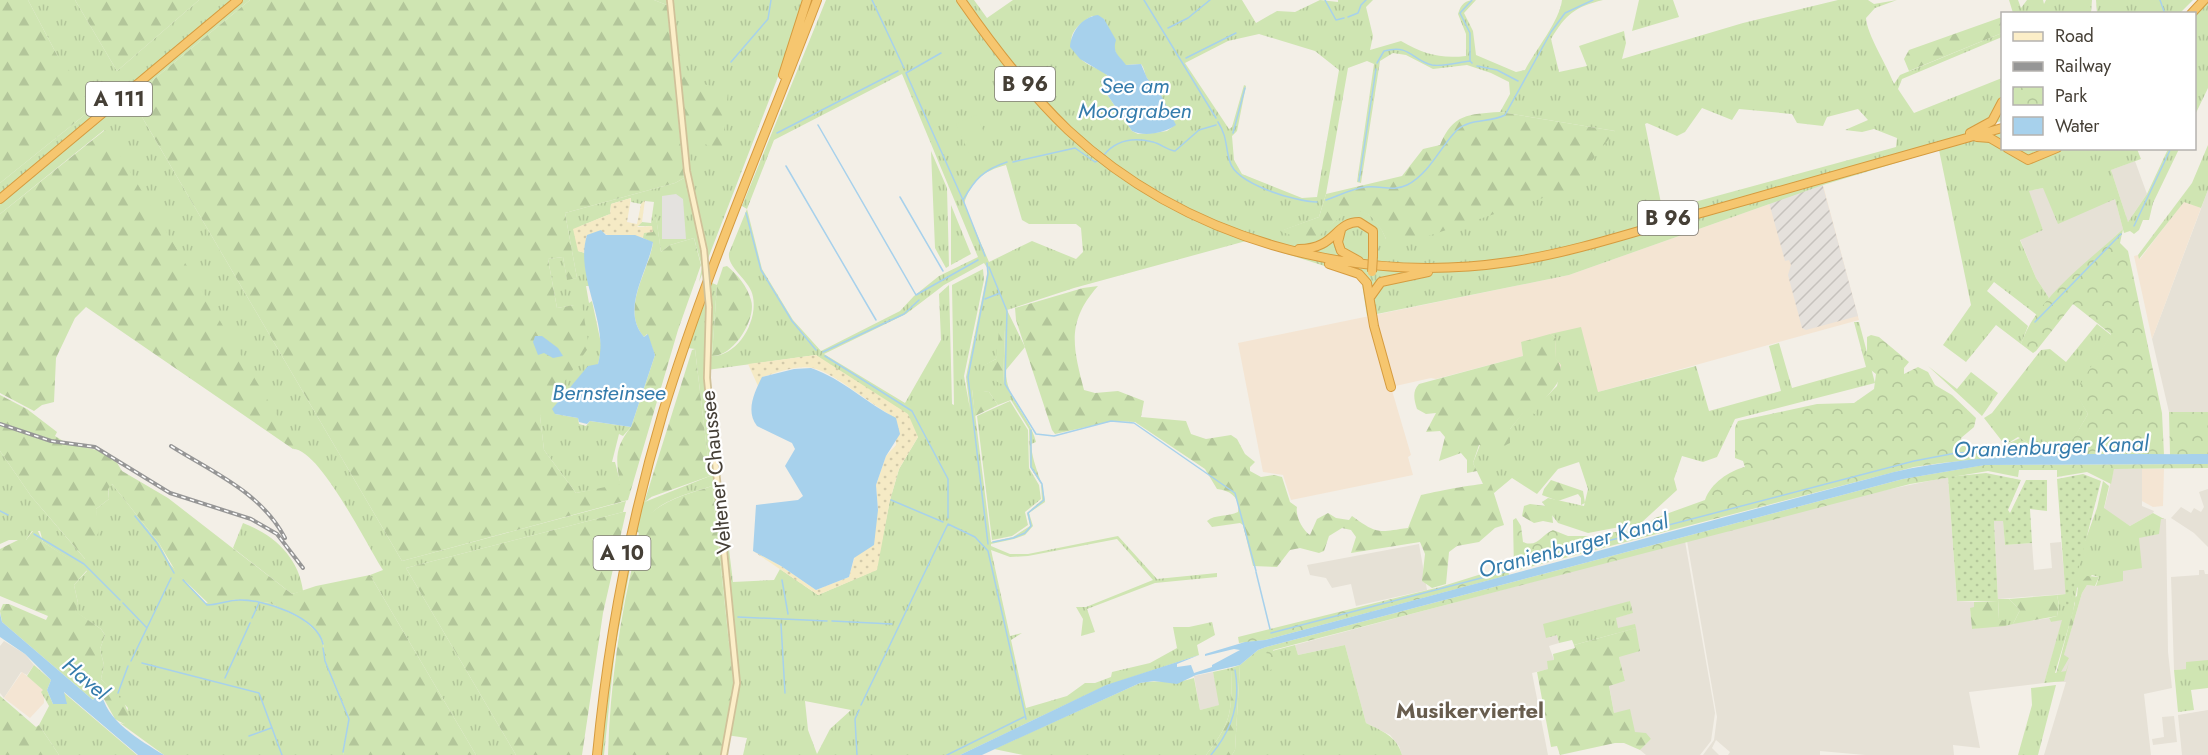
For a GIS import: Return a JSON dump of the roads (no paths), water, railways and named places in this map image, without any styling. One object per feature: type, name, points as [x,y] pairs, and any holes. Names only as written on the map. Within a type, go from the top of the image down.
[{"type":"highway","name":"A 111","points":[[0,194],[232,0]]},
{"type":"highway","name":"A 111","points":[[0,199],[238,0]]},
{"type":"highway","points":[[783,75],[793,37],[807,0]]},
{"type":"highway","name":"A 10","points":[[592,755],[612,607],[646,455],[692,311],[812,0]]},
{"type":"highway","name":"A 10","points":[[597,755],[617,605],[635,517],[657,436],[691,329],[817,0]]},
{"type":"highway","points":[[796,56],[823,0]]},
{"type":"highway","name":"B 96","points":[[963,0],[1002,57],[1044,106],[1103,156],[1150,190],[1189,212],[1255,240],[1344,262],[1398,268],[1447,268],[1510,262],[1570,249],[2001,126]]},
{"type":"highway","points":[[2188,12],[2198,0]]},
{"type":"highway","points":[[2193,12],[2204,0]]},
{"type":"highway","points":[[1968,136],[1992,121],[2001,104]]},
{"type":"highway","points":[[1968,136],[1990,138],[2001,144]]},
{"type":"highway","name":"B 96","points":[[1301,251],[1400,265],[1456,264],[1540,253],[1968,136]]},
{"type":"highway","points":[[2015,152],[2032,160],[2053,150]]},
{"type":"highway","points":[[1301,251],[1322,246],[1344,226],[1359,222],[1370,228],[1374,239],[1370,297]]},
{"type":"highway","points":[[1344,226],[1338,236],[1339,246],[1344,254],[1360,261]]},
{"type":"highway","points":[[1301,251],[1359,273],[1367,282],[1374,326],[1391,387]]},
{"type":"highway","points":[[1370,297],[1374,287],[1381,282],[1447,268]]},
{"type":"main road","name":"Veltener Chaussee","points":[[670,0],[690,190],[704,250],[709,307],[707,378],[737,683],[724,755]]},
{"type":"water","name":"See am Moorgraben","points":[[1098,15],[1104,19],[1116,40],[1117,54],[1126,65],[1141,64],[1147,78],[1161,95],[1176,125],[1154,133],[1143,134],[1132,131],[1104,90],[1108,81],[1107,75],[1080,59],[1070,47],[1072,36],[1078,26],[1092,16]]},
{"type":"water","name":"Bernsteinsee","points":[[601,230],[606,235],[635,235],[653,242],[638,290],[635,315],[637,326],[644,337],[648,334],[655,355],[631,427],[590,421],[587,424],[579,422],[578,418],[555,414],[552,409],[588,366],[598,364],[600,332],[588,283],[584,251],[587,235]]},
{"type":"water","points":[[535,336],[542,336],[558,348],[563,356],[553,358],[544,353],[538,355],[533,342]]},
{"type":"water","points":[[811,368],[834,378],[896,418],[900,434],[886,456],[876,485],[878,510],[874,545],[854,558],[849,577],[816,590],[781,566],[753,551],[756,505],[798,500],[803,496],[785,466],[795,449],[792,443],[757,426],[753,420],[751,408],[754,395],[762,377],[794,369]]},
{"type":"water","points":[[2208,454],[2208,464],[1985,465],[1903,479],[1266,647],[1258,650],[1240,665],[1196,675],[1177,684],[1154,681],[1140,683],[982,755],[960,755],[1106,685],[1199,655],[1177,664],[1177,667],[1191,665],[1194,673],[1212,667],[1240,650],[1234,649],[1205,656],[1205,654],[1245,642],[1265,640],[1894,472],[2011,456]]},
{"type":"water","points":[[0,613],[2,622],[93,700],[101,690],[109,711],[116,720],[164,755],[138,755],[64,692],[67,704],[53,704],[47,690],[51,680],[25,654],[0,637]]},
{"type":"waterway","points":[[731,62],[768,19],[771,0]]},
{"type":"waterway","points":[[872,0],[904,68]]},
{"type":"waterway","points":[[1144,0],[1216,118]]},
{"type":"waterway","points":[[1168,28],[1188,18],[1210,0]]},
{"type":"waterway","points":[[1325,0],[1336,20],[1344,18]]},
{"type":"waterway","points":[[1348,17],[1358,13],[1366,0]]},
{"type":"waterway","points":[[1470,61],[1470,33],[1460,13],[1472,0]]},
{"type":"waterway","points":[[1326,200],[1361,188],[1397,188],[1407,185],[1422,174],[1462,126],[1505,115],[1551,32],[1565,13],[1593,0]]},
{"type":"waterway","points":[[2160,0],[2164,12]]},
{"type":"waterway","points":[[1186,58],[1236,33]]},
{"type":"waterway","points":[[1377,63],[1384,51],[1393,49],[1406,51],[1432,65],[1470,61],[1472,63]]},
{"type":"waterway","points":[[941,53],[906,73],[963,200]]},
{"type":"waterway","points":[[1477,66],[1497,70],[1518,81]]},
{"type":"waterway","points":[[1359,181],[1376,69]]},
{"type":"waterway","points":[[777,133],[898,71]]},
{"type":"waterway","points":[[1233,133],[1245,88]]},
{"type":"waterway","points":[[1218,122],[1225,138],[1230,162],[1243,178],[1282,195],[1317,202]]},
{"type":"waterway","points":[[818,125],[916,295],[978,260]]},
{"type":"waterway","points":[[1104,155],[1114,146],[1132,140],[1153,142],[1175,151],[1199,130],[1216,125]]},
{"type":"waterway","points":[[1013,162],[1075,148],[1095,162],[1101,159]]},
{"type":"waterway","points":[[2134,226],[2170,150]]},
{"type":"waterway","points":[[985,256],[963,200],[980,176],[1007,162]]},
{"type":"waterway","points":[[786,166],[876,320]]},
{"type":"waterway","points":[[900,197],[943,271]]},
{"type":"waterway","points":[[746,213],[761,270],[792,321],[816,350]]},
{"type":"waterway","points":[[2035,322],[2121,234]]},
{"type":"waterway","points":[[987,263],[988,274],[968,377],[988,544]]},
{"type":"waterway","points":[[989,267],[1007,311],[1005,384],[1036,434],[1054,436],[1111,421],[1134,423],[1235,493],[1256,571]]},
{"type":"waterway","points":[[985,299],[1000,293]]},
{"type":"waterway","points":[[823,352],[904,314],[919,300]]},
{"type":"waterway","points":[[825,356],[912,411],[948,479],[948,518]]},
{"type":"waterway","points":[[993,542],[1025,533],[1031,526],[1028,513],[1044,500],[1042,484],[1031,467],[1031,430]]},
{"type":"waterway","name":"Oranienburger Kanal","points":[[1516,569],[1519,564],[1914,461],[1956,453],[2040,450]]},
{"type":"waterway","points":[[891,500],[943,522]]},
{"type":"waterway","points":[[0,511],[8,515]]},
{"type":"waterway","points":[[135,516],[157,543],[174,573]]},
{"type":"waterway","points":[[861,705],[948,524],[975,537],[988,551],[1026,719]]},
{"type":"waterway","points":[[34,534],[84,564],[120,600]]},
{"type":"waterway","name":"Oranienburger Kanal","points":[[1271,633],[1508,571]]},
{"type":"waterway","points":[[1256,572],[1270,629]]},
{"type":"waterway","points":[[131,661],[171,578]]},
{"type":"waterway","points":[[183,580],[207,605],[250,600],[275,606],[311,626],[319,634],[323,644]]},
{"type":"waterway","points":[[782,580],[788,614]]},
{"type":"waterway","points":[[123,603],[147,628]]},
{"type":"waterway","points":[[252,618],[259,603]]},
{"type":"waterway","points":[[738,617],[827,621]]},
{"type":"waterway","points":[[832,621],[892,624]]},
{"type":"waterway","points":[[225,678],[250,623]]},
{"type":"waterway","points":[[781,624],[785,693]]},
{"type":"waterway","points":[[323,648],[325,661],[349,719],[343,752]]},
{"type":"waterway","points":[[142,663],[259,693],[282,755]]},
{"type":"waterway","name":"Havel","points":[[118,693],[128,666]]},
{"type":"waterway","points":[[1211,755],[1224,736],[1233,715],[1237,693],[1235,670]]},
{"type":"waterway","points":[[857,755],[855,719],[859,710]]},
{"type":"waterway","points":[[947,755],[1024,717]]},
{"type":"waterway","points":[[249,736],[271,728]]},
{"type":"railway","points":[[0,424],[51,441],[95,447],[170,493],[251,519],[277,534],[303,568]]},
{"type":"railway","points":[[171,446],[219,474],[249,496],[263,508],[285,538]]},
{"type":"district","name":"Musikerviertel","points":[[1470,710]]}]
